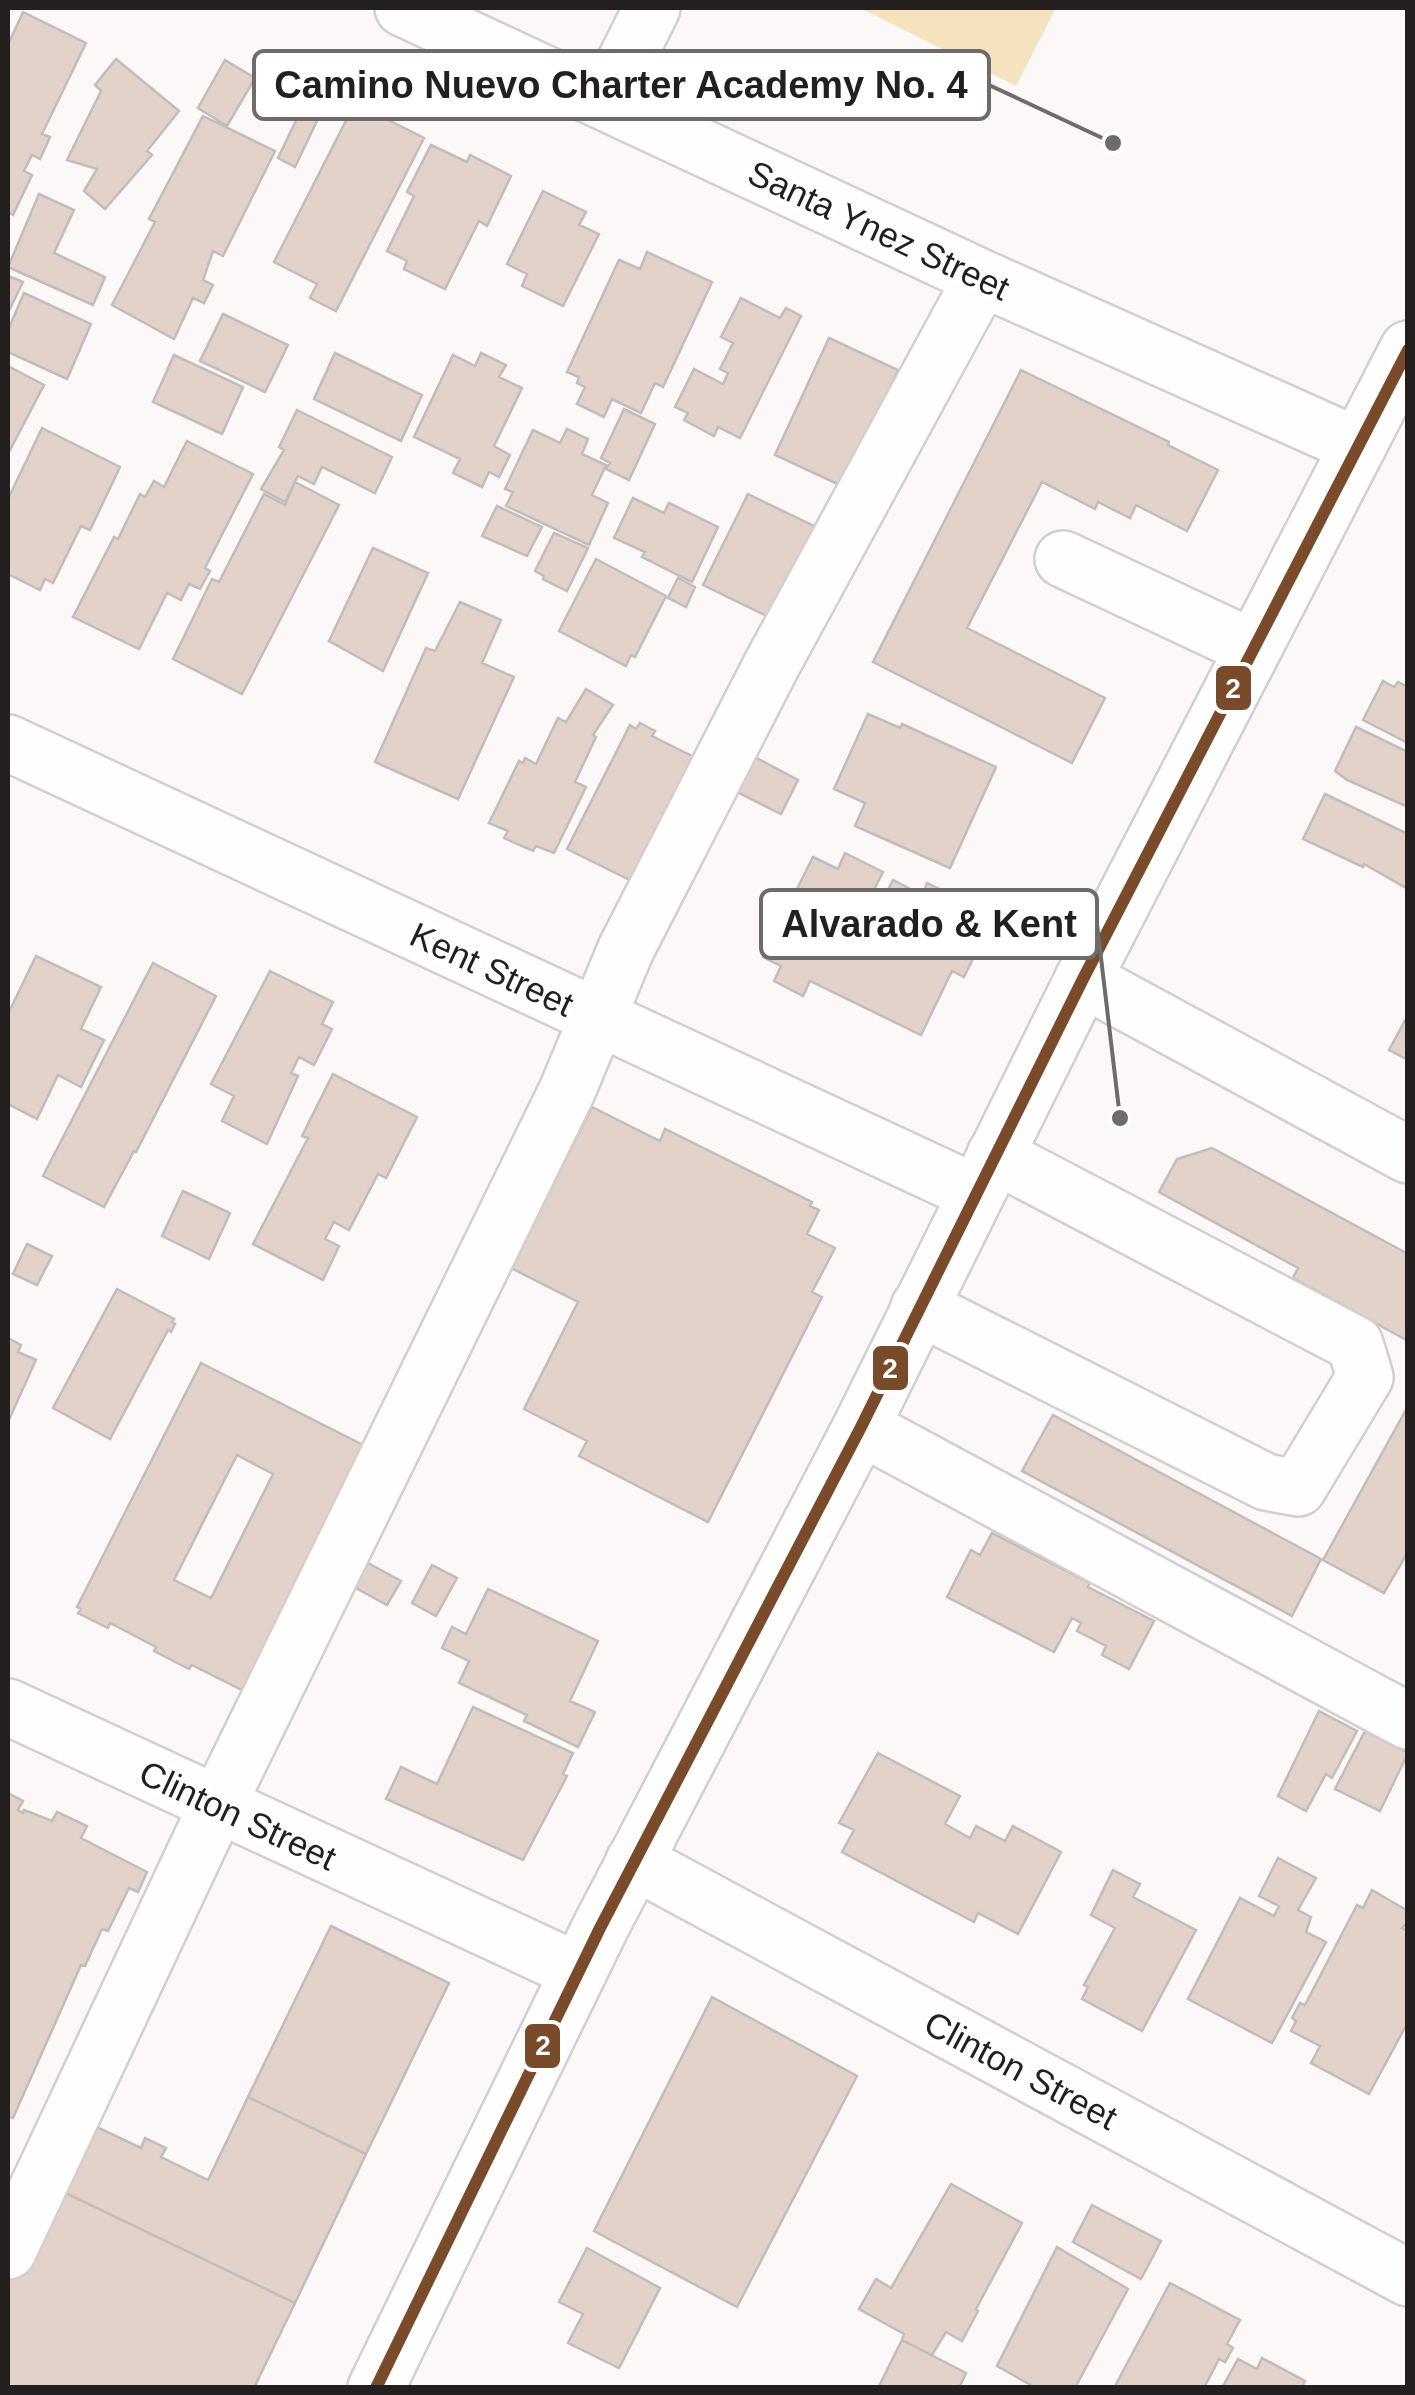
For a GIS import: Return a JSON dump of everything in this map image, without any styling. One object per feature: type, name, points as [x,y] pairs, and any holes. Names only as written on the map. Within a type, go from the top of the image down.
[{"type":"street","name":"Santa Ynez Street","points":[[403,8],[982,278],[1358,446]]},
{"type":"street","points":[[605,102],[652,8]]},
{"type":"street","points":[[8,2251],[217,1806],[567,1091],[626,949],[771,666],[982,278]]},
{"type":"street","points":[[376,2388],[578,1971],[861,1426],[1082,979],[1408,349]]},
{"type":"street","points":[[1064,560],[1253,648]]},
{"type":"street","name":"Kent Street","points":[[8,743],[596,1018],[985,1174],[1354,1344],[1364,1377],[1298,1488],[1266,1482],[919,1307]]},
{"type":"street","points":[[1082,979],[1408,1155]]},
{"type":"street","points":[[861,1426],[1408,1720]]},
{"type":"street","name":"Clinton Street","points":[[8,1707],[578,1971]]},
{"type":"street","name":"Clinton Street","points":[[634,1861],[1408,2278]]},
{"type":"shaded area","points":[[860,8],[1056,8],[1016,86]]},
{"type":"building","points":[[23,12],[86,43],[42,134],[50,137],[40,159],[32,155],[24,171],[32,175],[13,215],[8,212],[8,45]]},
{"type":"building","points":[[116,59],[179,111],[147,151],[152,155],[105,209],[84,191],[97,169],[67,160],[101,91],[95,85]]},
{"type":"building","points":[[225,60],[255,78],[227,126],[198,108]]},
{"type":"building","points":[[319,73],[336,81],[295,167],[278,158]]},
{"type":"building","points":[[355,103],[424,138],[336,311],[310,298],[317,284],[274,262]]},
{"type":"building","points":[[203,116],[275,151],[223,256],[213,251],[203,280],[213,285],[204,303],[193,298],[174,339],[112,305],[155,222],[149,219]]},
{"type":"building","points":[[431,145],[467,162],[470,155],[511,176],[487,226],[479,221],[445,289],[404,269],[407,261],[387,251],[414,196],[407,192]]},
{"type":"building","points":[[543,191],[586,212],[579,225],[599,234],[563,306],[522,286],[527,274],[507,264]]},
{"type":"building","points":[[39,194],[74,210],[54,253],[105,277],[93,305],[8,267]]},
{"type":"building","points":[[647,252],[712,282],[663,387],[655,383],[641,413],[612,399],[604,417],[577,404],[585,387],[577,383],[579,377],[567,372],[619,260],[640,269]]},
{"type":"building","points":[[8,276],[23,282],[8,313]]},
{"type":"building","points":[[24,293],[91,324],[67,379],[8,352],[8,330]]},
{"type":"building","points":[[741,298],[780,318],[786,308],[801,316],[740,438],[718,427],[714,436],[684,420],[688,413],[675,407],[694,369],[723,384],[728,373],[720,369],[733,343],[721,337]]},
{"type":"building","points":[[223,314],[288,345],[265,392],[200,361]]},
{"type":"building","points":[[829,338],[898,370],[844,487],[775,455]]},
{"type":"building","points":[[335,353],[422,395],[401,441],[314,399]]},
{"type":"building","points":[[481,353],[506,365],[499,377],[522,388],[494,446],[510,455],[499,477],[489,472],[482,487],[453,473],[460,459],[414,437],[453,355],[475,366]]},
{"type":"building","points":[[174,355],[243,387],[222,434],[153,402]]},
{"type":"building","points":[[8,366],[44,385],[8,454]]},
{"type":"building","points":[[1021,370],[1218,470],[1187,531],[1136,505],[1130,518],[1098,502],[1095,509],[1042,482],[967,628],[1105,698],[1072,763],[873,662]]},
{"type":"building","points":[[624,409],[655,424],[629,480],[606,469],[610,463],[601,458]]},
{"type":"building","points":[[297,410],[392,457],[375,493],[322,467],[314,484],[298,476],[285,502],[261,489],[284,450],[279,447]]},
{"type":"building","points":[[42,428],[120,467],[90,530],[81,526],[53,583],[45,579],[40,590],[8,574],[8,499]]},
{"type":"building","points":[[567,429],[588,439],[582,454],[606,465],[592,495],[608,503],[589,545],[506,506],[513,492],[505,489],[533,430],[560,443]]},
{"type":"building","points":[[187,441],[253,474],[205,568],[210,571],[200,589],[189,584],[181,600],[167,593],[139,649],[73,617],[140,494],[145,497],[154,481],[164,487]]},
{"type":"building","points":[[295,482],[339,505],[242,694],[173,659],[212,579],[219,582],[264,494],[285,505]]},
{"type":"building","points":[[748,494],[818,528],[773,619],[703,585]]},
{"type":"building","points":[[633,498],[664,513],[669,503],[718,527],[692,582],[642,557],[645,552],[614,538]]},
{"type":"building","points":[[497,506],[542,527],[527,556],[482,536]]},
{"type":"building","points":[[554,533],[588,548],[567,591],[535,571]]},
{"type":"building","points":[[373,548],[428,573],[383,671],[329,641]]},
{"type":"building","points":[[596,559],[666,596],[635,657],[631,655],[626,666],[559,631]]},
{"type":"building","points":[[678,578],[695,587],[686,607],[668,598]]},
{"type":"building","points":[[460,602],[501,620],[482,663],[514,677],[458,799],[375,762],[426,648],[435,651]]},
{"type":"building","points":[[1383,681],[1394,687],[1398,682],[1408,687],[1408,743],[1363,720]]},
{"type":"building","points":[[586,689],[613,705],[593,735],[596,737],[575,782],[586,787],[554,853],[536,846],[533,851],[504,838],[508,831],[489,823],[519,761],[523,763],[525,758],[536,764],[558,718],[566,722]]},
{"type":"building","points":[[868,714],[900,728],[902,724],[996,767],[950,868],[855,826],[865,803],[834,789]]},
{"type":"building","points":[[640,723],[655,731],[652,736],[696,758],[634,882],[567,849],[630,725],[636,729]]},
{"type":"building","points":[[1356,727],[1408,752],[1408,807],[1335,771]]},
{"type":"building","points":[[751,755],[798,780],[781,814],[733,790]]},
{"type":"building","points":[[1325,794],[1408,834],[1408,889],[1364,864],[1363,867],[1303,839]]},
{"type":"building","points":[[845,853],[883,872],[859,919],[870,925],[893,880],[922,895],[927,883],[994,916],[964,977],[952,971],[921,1035],[810,981],[803,996],[774,981],[781,966],[763,957],[813,857],[838,869]]},
{"type":"building","points":[[36,956],[101,987],[81,1029],[104,1040],[81,1087],[58,1075],[37,1119],[8,1104],[8,1014]]},
{"type":"building","points":[[153,963],[216,996],[104,1207],[43,1176]]},
{"type":"building","points":[[270,971],[333,1002],[322,1024],[332,1029],[314,1065],[299,1057],[291,1073],[298,1076],[267,1144],[222,1121],[234,1096],[211,1084]]},
{"type":"building","points":[[1408,1015],[1408,1060],[1389,1050]]},
{"type":"building","points":[[333,1074],[417,1117],[386,1178],[378,1174],[349,1230],[334,1222],[325,1239],[339,1246],[323,1280],[253,1244],[308,1138],[302,1136]]},
{"type":"building","points":[[592,1107],[660,1141],[665,1129],[812,1202],[810,1206],[819,1210],[807,1234],[835,1248],[812,1292],[822,1297],[708,1522],[579,1456],[587,1441],[524,1409],[578,1302],[511,1268]]},
{"type":"building","points":[[1212,1148],[1408,1254],[1408,1341],[1293,1278],[1298,1268],[1159,1192],[1177,1159]]},
{"type":"building","points":[[183,1191],[230,1213],[209,1259],[162,1236]]},
{"type":"building","points":[[27,1244],[52,1256],[37,1285],[13,1274]]},
{"type":"building","points":[[117,1289],[174,1319],[175,1324],[171,1332],[168,1330],[110,1439],[53,1408]]},
{"type":"building","points":[[8,1338],[21,1345],[18,1352],[36,1360],[8,1422]]},
{"type":"building","points":[[201,1363],[367,1447],[244,1691],[192,1665],[189,1669],[110,1623],[108,1628],[78,1613],[81,1609],[77,1607]],"holes":[[[237,1455],[273,1474],[211,1598],[174,1580]]]},
{"type":"building","points":[[1408,1406],[1408,1552],[1384,1593],[1323,1560]]},
{"type":"building","points":[[1053,1415],[1321,1559],[1292,1616],[1022,1471]]},
{"type":"building","points":[[992,1533],[1154,1621],[1129,1669],[1102,1655],[1106,1646],[1077,1631],[1081,1623],[1072,1618],[1054,1652],[947,1597],[971,1550],[980,1555]]},
{"type":"building","points":[[368,1563],[401,1581],[387,1605],[354,1587]]},
{"type":"building","points":[[432,1565],[457,1578],[436,1616],[412,1603]]},
{"type":"building","points":[[488,1589],[598,1641],[570,1701],[595,1712],[578,1747],[524,1721],[527,1715],[459,1683],[469,1661],[442,1648],[452,1627],[466,1634]]},
{"type":"building","points":[[473,1707],[573,1753],[563,1774],[567,1776],[523,1860],[386,1799],[401,1767],[437,1784]]},
{"type":"building","points":[[1319,1711],[1357,1731],[1332,1778],[1326,1774],[1306,1811],[1278,1796]]},
{"type":"building","points":[[1365,1731],[1408,1753],[1380,1811],[1335,1789]]},
{"type":"building","points":[[878,1753],[960,1796],[945,1824],[970,1838],[976,1826],[1005,1841],[1013,1826],[1061,1852],[1018,1934],[978,1913],[974,1922],[842,1852],[854,1830],[839,1823]]},
{"type":"building","points":[[8,1793],[23,1801],[18,1810],[23,1813],[24,1810],[52,1821],[57,1812],[87,1826],[81,1838],[147,1872],[138,1892],[129,1888],[108,1931],[102,1929],[85,1966],[81,1965],[13,2118],[8,2116]]},
{"type":"building","points":[[1278,1858],[1316,1878],[1298,1910],[1311,1917],[1306,1932],[1326,1942],[1272,2043],[1188,1999],[1240,1898],[1274,1916],[1279,1906],[1259,1896]]},
{"type":"building","points":[[1113,1870],[1140,1884],[1133,1897],[1196,1930],[1142,2031],[1082,1999],[1088,1987],[1084,1985],[1115,1928],[1091,1915]]},
{"type":"building","points":[[1372,1890],[1408,1911],[1408,1922],[1402,1928],[1408,1932],[1408,2022],[1369,2094],[1311,2063],[1320,2046],[1291,2031],[1296,2021],[1292,2018],[1300,2003],[1305,2005],[1357,1905],[1363,1908]]},
{"type":"building","points":[[331,1926],[449,1983],[366,2154],[248,2097]]},
{"type":"building","points":[[712,1997],[857,2076],[737,2307],[594,2231]]},
{"type":"building","points":[[248,2097],[366,2154],[295,2303],[51,2186],[82,2120],[141,2148],[145,2138],[166,2148],[161,2157],[208,2180]]},
{"type":"building","points":[[951,2184],[1022,2223],[962,2341],[946,2332],[932,2355],[902,2340],[904,2334],[859,2309],[876,2279],[891,2288]]},
{"type":"building","points":[[51,2186],[295,2303],[254,2388],[8,2388],[8,2275]]},
{"type":"building","points":[[1092,2205],[1161,2241],[1141,2279],[1073,2242]]},
{"type":"building","points":[[1057,2247],[1128,2289],[1075,2388],[1036,2388],[997,2366]]},
{"type":"building","points":[[587,2248],[660,2288],[619,2368],[568,2343],[583,2314],[559,2302]]},
{"type":"building","points":[[1170,2283],[1240,2320],[1227,2344],[1233,2348],[1225,2362],[1219,2359],[1204,2388],[1114,2388]]},
{"type":"building","points":[[902,2340],[966,2373],[959,2388],[878,2388]]},
{"type":"building","points":[[1262,2358],[1305,2381],[1301,2388],[1222,2388],[1238,2359],[1257,2369]]},
{"type":"transit line","name":"2","points":[[376,2388],[600,1928],[861,1427],[1083,979],[1408,350]]},
{"type":"place","name":"Camino Nuevo Charter Academy No. 4","points":[[1113,143]]},
{"type":"place","name":"Alvarado & Kent","points":[[1120,1118]]}]
